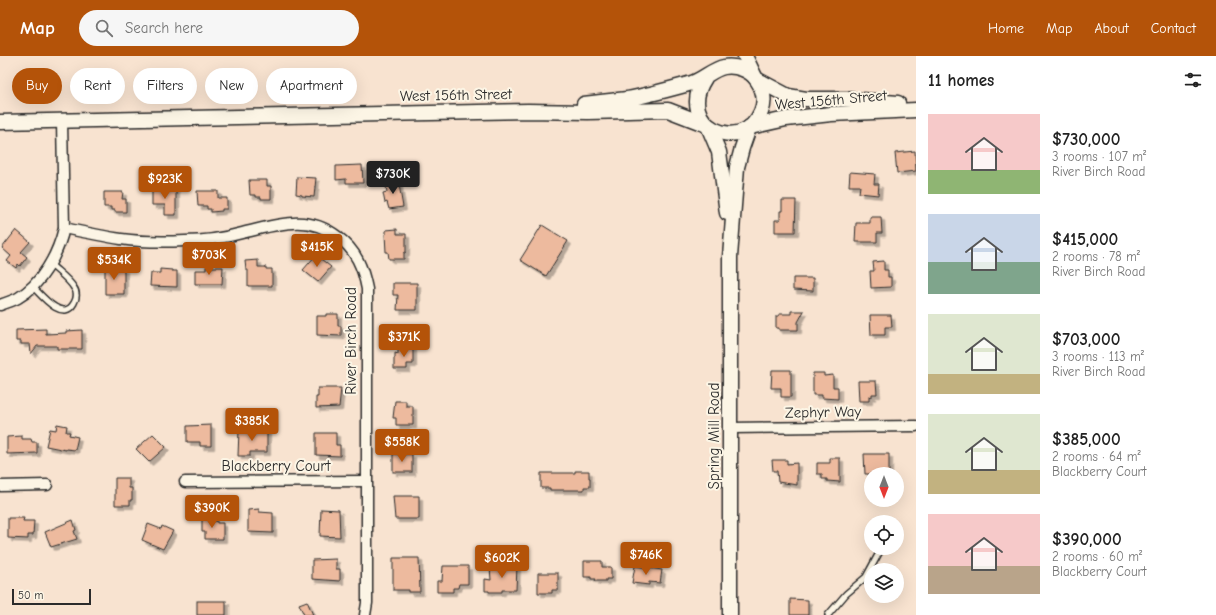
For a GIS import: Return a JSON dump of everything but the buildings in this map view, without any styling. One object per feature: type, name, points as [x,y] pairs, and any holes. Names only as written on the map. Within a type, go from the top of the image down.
[{"type":"street","points":[[719,56],[709,74],[699,87],[696,97],[697,108],[701,118],[707,125],[718,132],[728,134],[739,133],[750,128],[758,119],[762,110],[764,99],[761,88],[745,56]]},
{"type":"street","points":[[709,74],[724,67],[735,67],[746,71],[755,78]]},
{"type":"street","name":"West 156th Street","points":[[528,111],[627,99],[664,90],[709,74]]},
{"type":"street","name":"West 156th Street","points":[[755,78],[788,96],[806,99],[916,103]]},
{"type":"street","name":"West 156th Street","points":[[0,122],[528,111],[588,112],[668,110],[707,125]]},
{"type":"street","name":"West 156th Street","points":[[750,128],[786,119],[831,114],[916,110]]},
{"type":"street","points":[[0,305],[17,298],[32,286],[50,264],[61,242],[64,228],[62,121]]},
{"type":"street","name":"Spring Mill Road","points":[[707,125],[718,152],[725,200],[730,257],[730,615]]},
{"type":"street","name":"Spring Mill Road","points":[[730,257],[737,167],[742,148],[750,128]]},
{"type":"street","name":"River Birch Road","points":[[64,228],[122,239],[186,241],[241,234],[272,225],[298,222],[322,226],[344,241],[352,249],[362,268],[367,289],[367,603],[365,615]]},
{"type":"street","name":"Zephyr Way","points":[[731,428],[916,426]]},
{"type":"street","name":"Blackberry Court","points":[[185,482],[366,481]]},
{"type":"street","points":[[0,486],[47,485]]},
{"type":"lane","points":[[32,286],[56,308],[62,310],[72,306],[76,296],[73,286],[50,264]]},
{"type":"lane","points":[[828,615],[846,594],[866,577],[877,555]]}]
